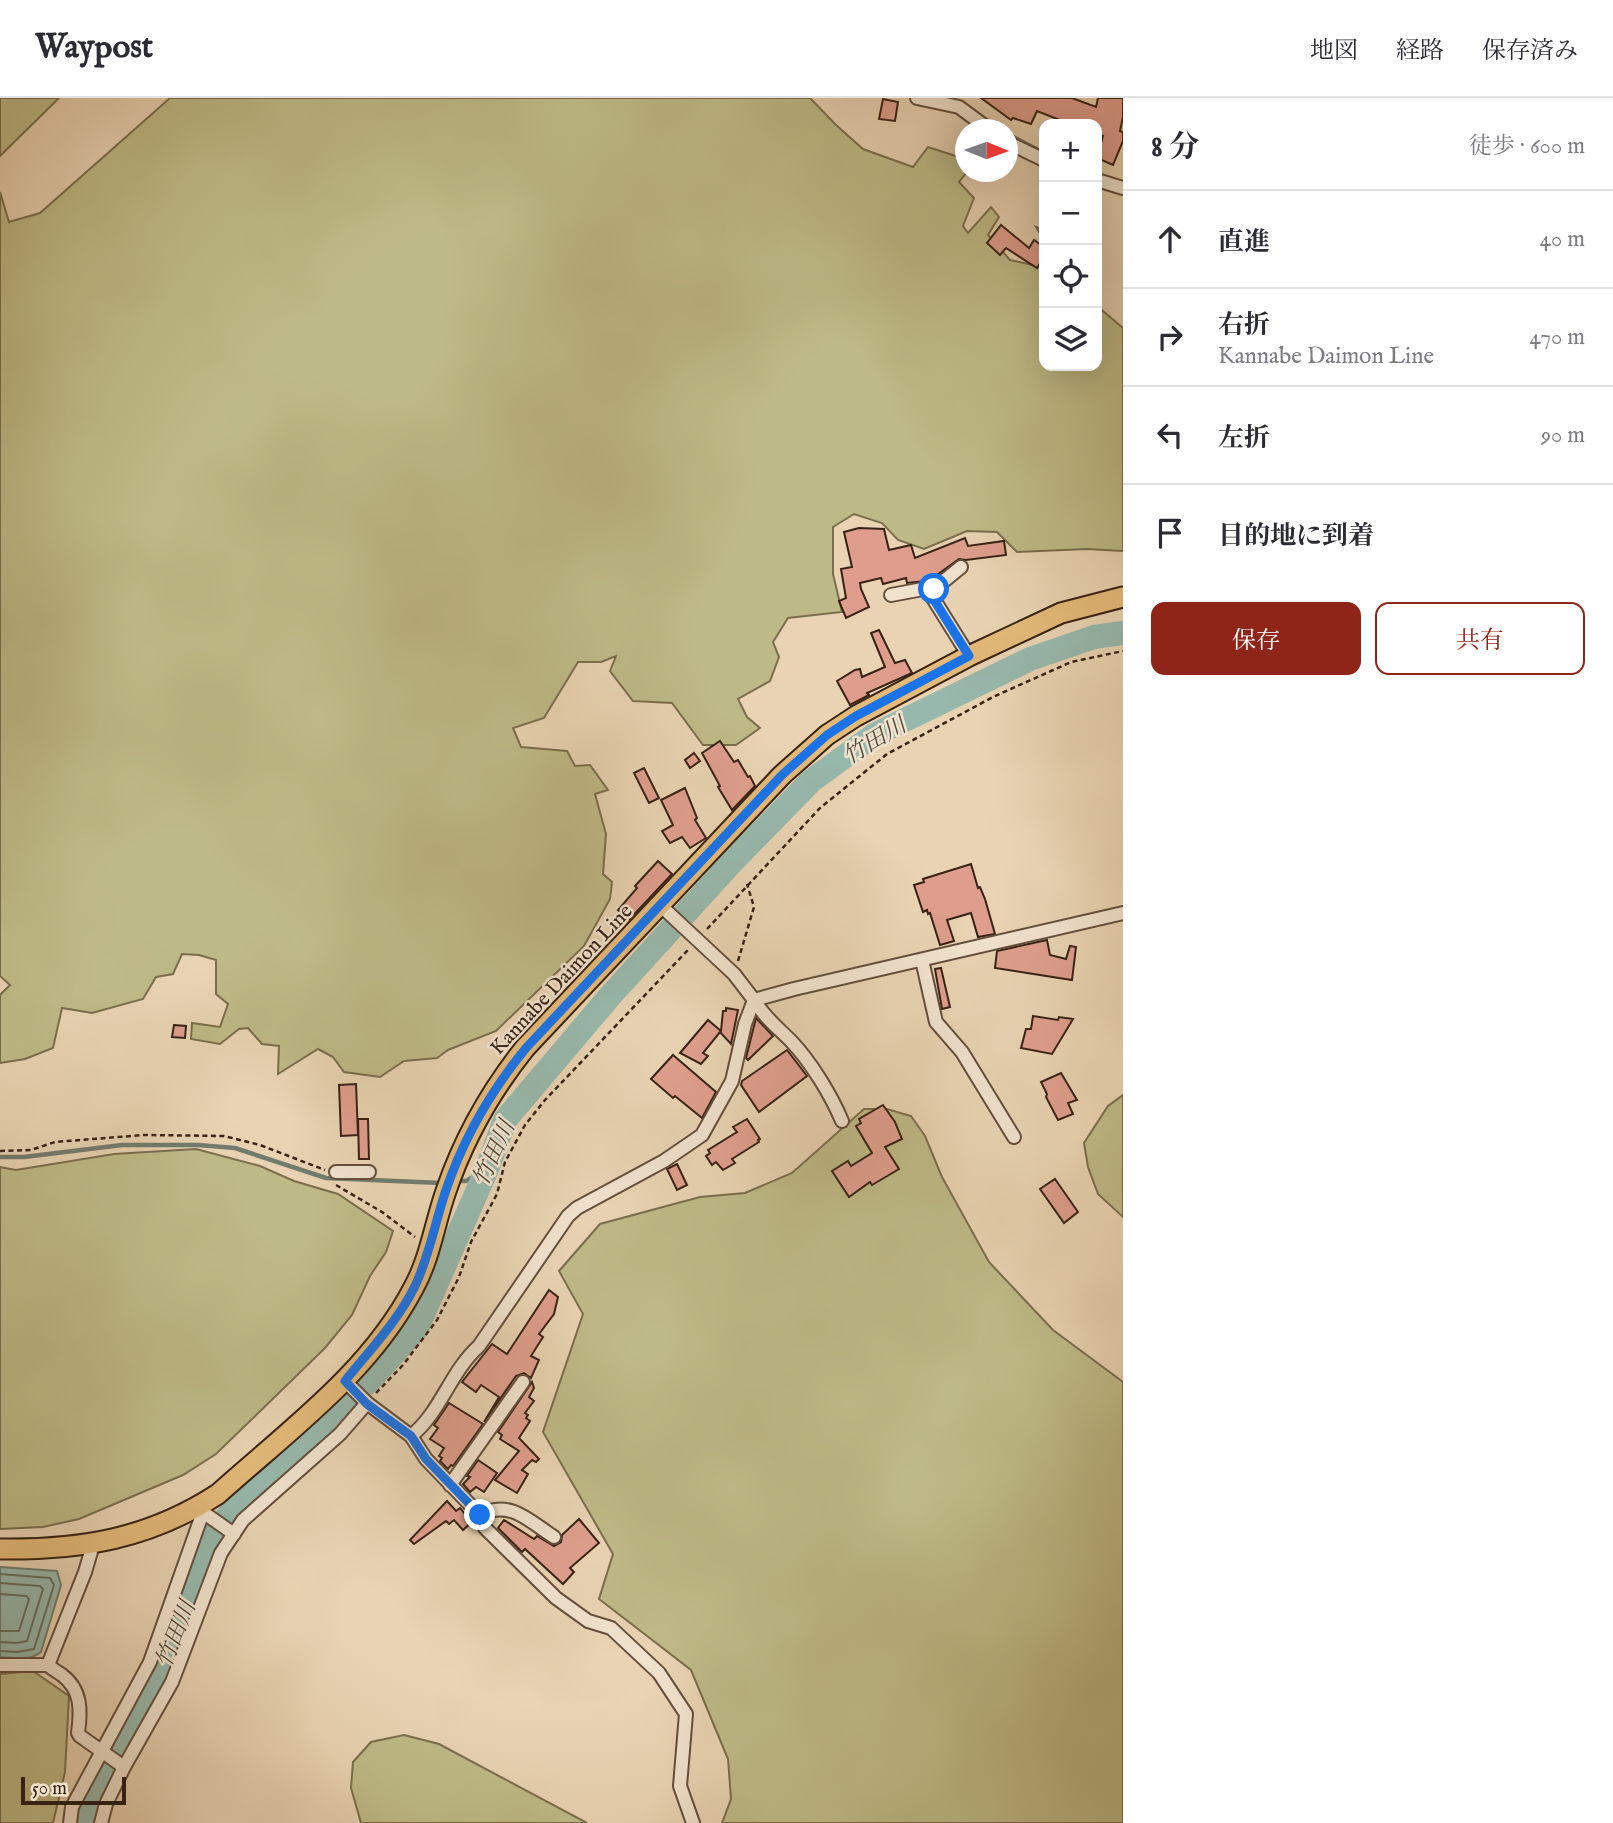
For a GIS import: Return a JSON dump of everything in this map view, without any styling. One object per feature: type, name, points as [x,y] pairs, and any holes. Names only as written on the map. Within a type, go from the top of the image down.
[{"type":"main road","name":"Kannabe Daimon Line","points":[[0,1549],[46,1550],[93,1545],[203,1512],[218,1494],[349,1385],[416,1285],[453,1172],[475,1120],[500,1079],[526,1048],[664,908],[758,799],[827,735],[856,716],[969,656],[1061,612],[1123,597]]},
{"type":"street","points":[[917,98],[958,107],[974,119]]},
{"type":"street","points":[[1018,147],[1039,158]]},
{"type":"street","points":[[1102,182],[1123,188]]},
{"type":"street","points":[[931,595],[934,589],[961,567]]},
{"type":"street","points":[[891,596],[923,589],[931,595],[969,656]]},
{"type":"street","points":[[664,908],[734,974],[761,1012],[793,1043],[834,1101],[842,1121]]},
{"type":"street","points":[[754,1000],[1123,913]]},
{"type":"street","points":[[922,960],[936,1021],[962,1052],[1014,1137]]},
{"type":"street","points":[[411,1436],[426,1424],[462,1364],[479,1346],[568,1216],[655,1166],[702,1135],[732,1081],[745,1024],[754,1000]]},
{"type":"street","points":[[336,1177],[369,1172]]},
{"type":"street","points":[[450,1485],[523,1382]]},
{"type":"street","points":[[349,1385],[365,1402],[411,1436],[426,1459],[480,1515],[485,1528],[556,1598],[588,1621],[611,1629],[659,1673],[686,1714],[680,1786],[693,1823]]},
{"type":"street","points":[[101,1823],[106,1804],[123,1766],[172,1682],[221,1553],[232,1533],[243,1520],[340,1434],[365,1402]]},
{"type":"street","points":[[480,1515],[494,1508],[509,1509],[554,1537]]},
{"type":"street","points":[[70,1823],[72,1807],[103,1754],[150,1662],[203,1512],[232,1533]]},
{"type":"street","points":[[48,1665],[93,1545]]},
{"type":"street","points":[[0,1665],[48,1665],[62,1675],[78,1696],[81,1707],[78,1733],[103,1754],[123,1766]]},
{"type":"path","points":[[365,1402],[403,1364],[437,1320],[471,1242],[497,1194],[505,1163],[525,1125],[545,1100],[820,808],[887,754],[993,697],[1070,662],[1123,651]]},
{"type":"path","points":[[734,974],[754,907],[747,884]]},
{"type":"path","points":[[0,1150],[31,1150],[55,1142],[144,1135],[223,1136],[260,1145],[336,1177],[336,1185],[382,1212],[428,1248]]},
{"type":"shaded area","points":[[0,98],[59,98],[0,156]]},
{"type":"shaded area","points":[[170,98],[810,98],[863,149],[913,167],[928,147],[955,156],[955,182],[959,182],[974,198],[963,226],[968,233],[991,207],[999,217],[988,235],[1010,260],[1033,265],[1039,251],[1039,371],[1102,371],[1102,310],[1123,328],[1123,551],[1087,549],[1017,552],[997,532],[967,531],[924,549],[898,540],[882,523],[854,514],[833,527],[833,574],[842,612],[788,618],[773,642],[779,657],[770,681],[738,699],[747,717],[760,728],[736,745],[703,745],[672,703],[633,701],[610,671],[616,656],[601,662],[578,662],[544,718],[513,728],[521,747],[567,751],[575,766],[590,765],[608,790],[595,794],[606,834],[603,874],[612,882],[610,899],[584,946],[496,1031],[448,1050],[437,1058],[404,1061],[380,1077],[344,1072],[333,1057],[318,1049],[278,1074],[279,1046],[262,1044],[248,1028],[239,1029],[220,1044],[191,1039],[192,1023],[220,1027],[228,1004],[216,994],[216,960],[182,954],[173,974],[156,977],[143,999],[92,1013],[62,1008],[53,1048],[25,1059],[0,1063],[0,995],[10,985],[0,976],[0,192],[9,222],[40,213]]},
{"type":"shaded area","points":[[1123,1095],[1123,1217],[1098,1194],[1088,1167],[1084,1143],[1108,1106]]},
{"type":"shaded area","points":[[864,1109],[887,1109],[911,1116],[925,1136],[942,1177],[989,1262],[1053,1330],[1123,1382],[1123,1823],[722,1823],[731,1799],[728,1759],[691,1670],[599,1599],[613,1554],[543,1432],[583,1314],[559,1271],[600,1224],[700,1197],[745,1193],[792,1173]]},
{"type":"shaded area","points":[[196,1149],[260,1166],[294,1181],[338,1194],[393,1231],[386,1252],[370,1276],[352,1315],[325,1348],[216,1454],[183,1475],[79,1519],[43,1527],[0,1529],[0,1167],[16,1170],[114,1154]]},
{"type":"shaded area","points":[[33,1671],[69,1696],[65,1772],[53,1823],[0,1823],[0,1674]]},
{"type":"shaded area","points":[[404,1735],[439,1744],[587,1823],[361,1823],[351,1788],[353,1762],[371,1742]]},
{"type":"water","points":[[0,1567],[57,1571],[61,1585],[41,1652],[32,1657],[0,1657]]},
{"type":"building","points":[[981,98],[1072,98],[1096,107],[1098,98],[1123,98],[1120,131],[1123,132],[1123,141],[1113,165],[1102,160],[1102,119],[1057,119],[1037,111],[1031,124],[1010,119]]},
{"type":"building","points":[[883,99],[898,102],[895,121],[879,119]]},
{"type":"building","points":[[1001,225],[1029,248],[1034,240],[1039,244],[1039,265],[1037,268],[1006,248],[1000,255],[987,243]]},
{"type":"building","points":[[859,528],[884,529],[889,550],[911,545],[915,558],[965,538],[968,546],[1004,541],[1006,555],[959,559],[926,581],[907,583],[906,578],[883,584],[881,578],[860,583],[869,607],[846,618],[839,601],[846,598],[841,569],[852,567],[844,532]]},
{"type":"building","points":[[879,630],[895,663],[905,660],[912,673],[867,693],[869,695],[850,705],[837,681],[855,670],[860,669],[862,677],[885,667],[871,633]]},
{"type":"building","points":[[720,741],[734,762],[738,760],[755,786],[732,810],[702,753]]},
{"type":"building","points":[[694,753],[700,761],[690,768],[685,760]]},
{"type":"building","points":[[644,768],[659,798],[649,803],[634,773]]},
{"type":"building","points":[[685,788],[697,818],[695,820],[706,838],[690,848],[682,837],[670,843],[662,831],[673,825],[661,800]]},
{"type":"building","points":[[658,861],[672,874],[626,923],[620,918],[623,914],[618,910]]},
{"type":"building","points":[[971,864],[995,934],[978,937],[971,913],[947,920],[954,941],[940,945],[930,913],[928,914],[927,910],[923,912],[914,885],[924,882],[923,879]]},
{"type":"building","points":[[1047,940],[1050,955],[1066,959],[1070,946],[1076,947],[1072,980],[995,968],[997,951]]},
{"type":"building","points":[[941,968],[950,1007],[942,1009],[935,969]]},
{"type":"building","points":[[726,1008],[738,1010],[731,1044],[720,1032],[703,1053],[708,1056],[701,1064],[680,1053],[708,1020],[721,1031],[723,1011],[726,1011]]},
{"type":"building","points":[[1033,1016],[1058,1020],[1059,1017],[1073,1019],[1052,1054],[1021,1048],[1026,1029],[1031,1029]]},
{"type":"building","points":[[756,1018],[773,1036],[748,1060],[746,1058]]},
{"type":"building","points":[[174,1025],[186,1026],[185,1038],[172,1037]]},
{"type":"building","points":[[787,1050],[807,1076],[759,1112],[741,1085],[742,1081]]},
{"type":"building","points":[[673,1055],[716,1092],[702,1118],[651,1079]]},
{"type":"building","points":[[1061,1073],[1077,1100],[1068,1103],[1073,1114],[1058,1120],[1041,1082]]},
{"type":"building","points":[[356,1084],[358,1135],[341,1136],[339,1085]]},
{"type":"building","points":[[883,1105],[895,1122],[902,1139],[885,1147],[899,1169],[872,1185],[870,1182],[849,1197],[832,1171],[848,1161],[851,1166],[872,1153],[856,1126],[861,1123],[859,1119]]},
{"type":"building","points":[[358,1119],[368,1119],[369,1159],[359,1159]]},
{"type":"building","points":[[747,1119],[760,1139],[759,1142],[732,1159],[735,1163],[723,1170],[716,1162],[712,1165],[706,1156],[710,1153],[708,1150],[737,1132],[733,1127]]},
{"type":"building","points":[[677,1164],[687,1185],[677,1190],[667,1169]]},
{"type":"building","points":[[1055,1179],[1078,1212],[1064,1223],[1040,1189]]},
{"type":"building","points":[[549,1290],[558,1297],[554,1314],[539,1334],[543,1337],[531,1356],[539,1360],[531,1378],[524,1373],[516,1376],[484,1422],[499,1397],[481,1385],[476,1392],[462,1382],[492,1344],[507,1354]]},
{"type":"building","points":[[532,1382],[534,1388],[529,1397],[534,1401],[525,1413],[530,1421],[519,1438],[539,1459],[536,1462],[532,1460],[522,1470],[528,1474],[517,1493],[495,1480],[519,1451],[500,1439],[502,1435],[498,1432]]},
{"type":"building","points":[[449,1403],[483,1424],[453,1466],[448,1469],[439,1456],[444,1448],[430,1439],[438,1428],[434,1425]]},
{"type":"building","points":[[478,1460],[497,1473],[484,1492],[476,1487],[470,1492],[463,1484],[470,1477],[467,1476]]},
{"type":"building","points":[[447,1501],[456,1511],[460,1508],[472,1522],[463,1530],[454,1520],[449,1524],[446,1521],[414,1544],[410,1540]]},
{"type":"building","points":[[579,1519],[599,1543],[570,1568],[574,1572],[563,1584],[525,1549],[522,1552],[498,1528],[504,1520],[534,1539],[537,1536],[554,1546],[561,1542],[562,1535]]},
{"type":"waterway","points":[[948,98],[960,102]]},
{"type":"waterway","points":[[1018,140],[1039,150]]},
{"type":"waterway","name":"竹田川","points":[[84,1823],[94,1798],[169,1654],[212,1537],[233,1509],[370,1380],[417,1328],[487,1169],[505,1120],[610,996],[733,861],[811,781],[874,735],[1030,659],[1094,637],[1123,633]]},
{"type":"waterway","points":[[0,1157],[24,1157],[122,1145],[198,1145],[235,1148],[326,1178],[441,1183]]},
{"type":"waterway","points":[[457,1181],[466,1181],[487,1169]]},
{"type":"route","points":[[480,1515],[426,1459],[411,1436],[367,1404],[345,1381],[397,1317],[416,1285],[462,1148],[475,1120],[500,1079],[526,1048],[743,815],[827,735],[856,716],[969,656],[931,595],[934,589]]}]
